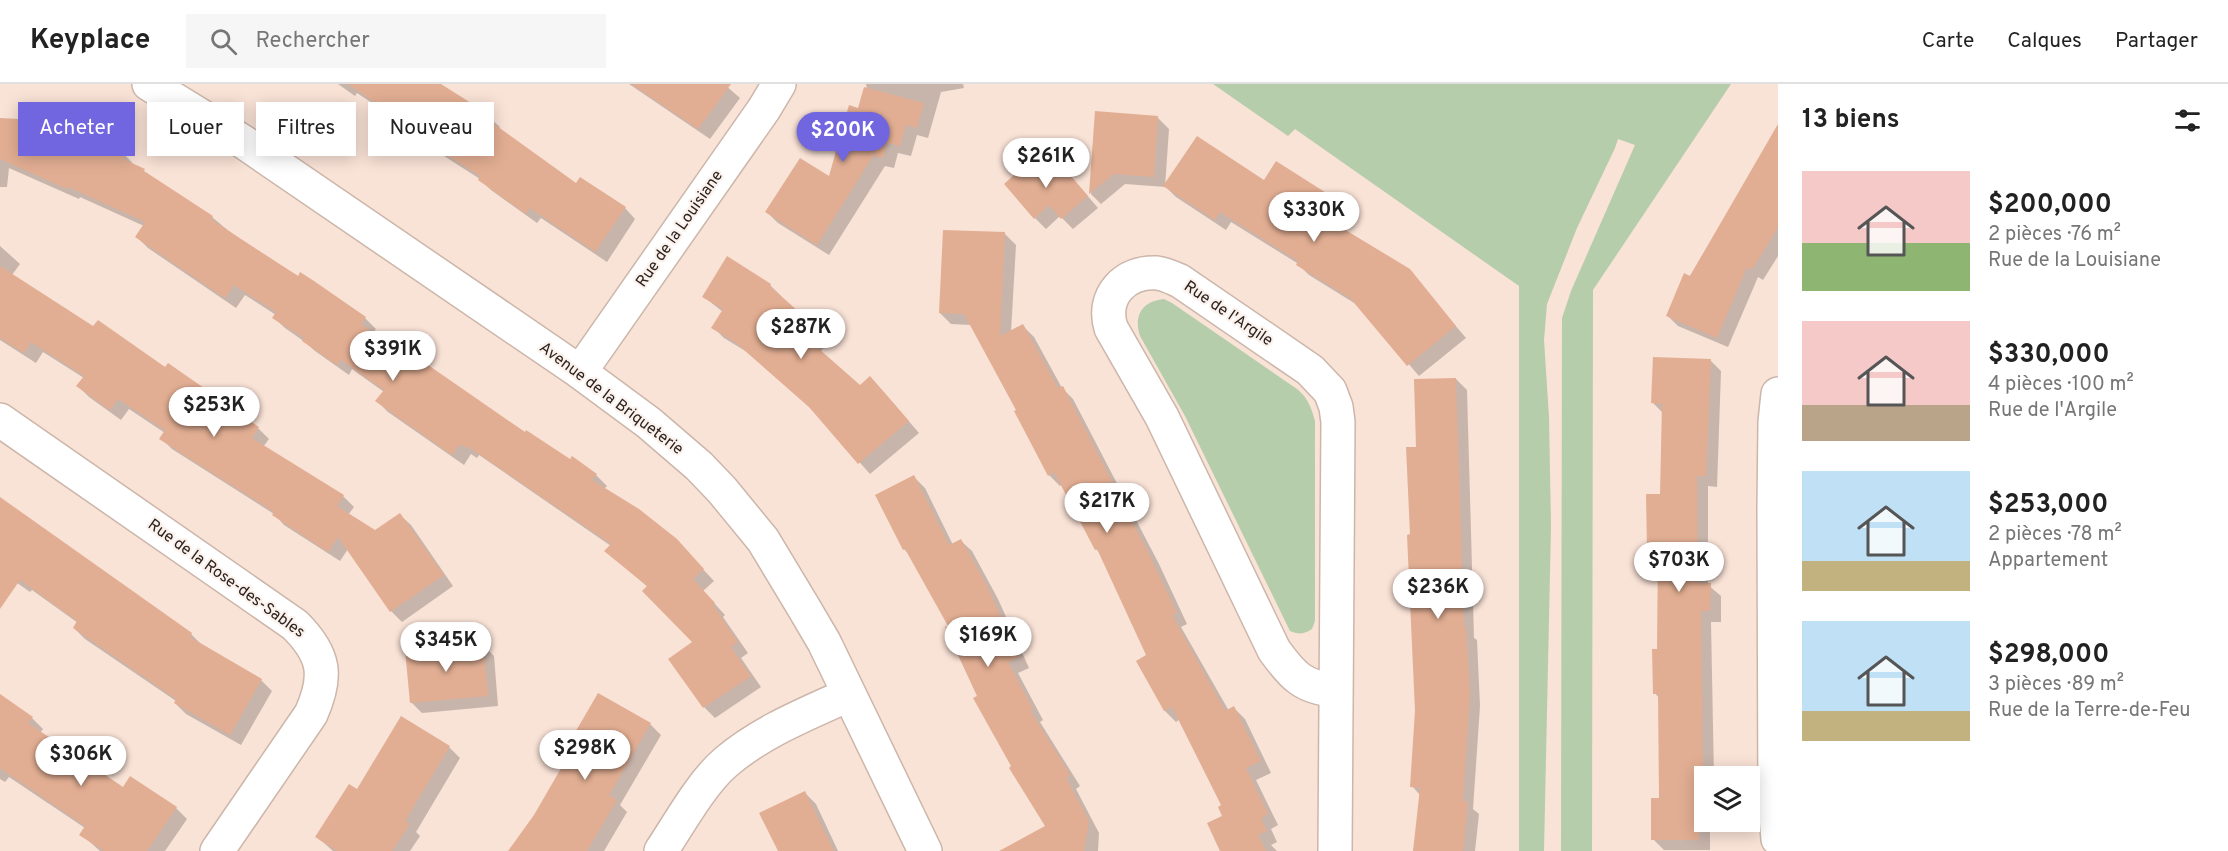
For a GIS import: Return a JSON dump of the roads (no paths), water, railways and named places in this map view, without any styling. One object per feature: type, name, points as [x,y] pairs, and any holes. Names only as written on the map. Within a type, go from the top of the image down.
[{"type":"street","name":"Avenue de la Briqueterie","points":[[149,84],[242,141],[580,372],[674,444],[707,474],[763,540],[824,642],[925,851]]},
{"type":"street","name":"Rue de la Louisiane","points":[[580,372],[769,102],[779,84]]},
{"type":"street","name":"Rue de l'Argile","points":[[1335,690],[1311,686],[1299,679],[1274,650],[1162,417],[1111,328],[1107,317],[1112,296],[1119,285],[1131,277],[1158,273],[1180,281],[1310,370],[1330,391],[1336,407],[1338,422],[1335,851]]},
{"type":"street","points":[[1778,394],[1775,422],[1775,794],[1778,839]]},
{"type":"street","name":"Rue de la Rose-des-Sables","points":[[0,420],[295,625],[310,640],[319,656],[323,675],[320,695],[310,714],[218,851]]},
{"type":"street","points":[[661,851],[704,788],[726,762],[787,723],[848,695]]}]
